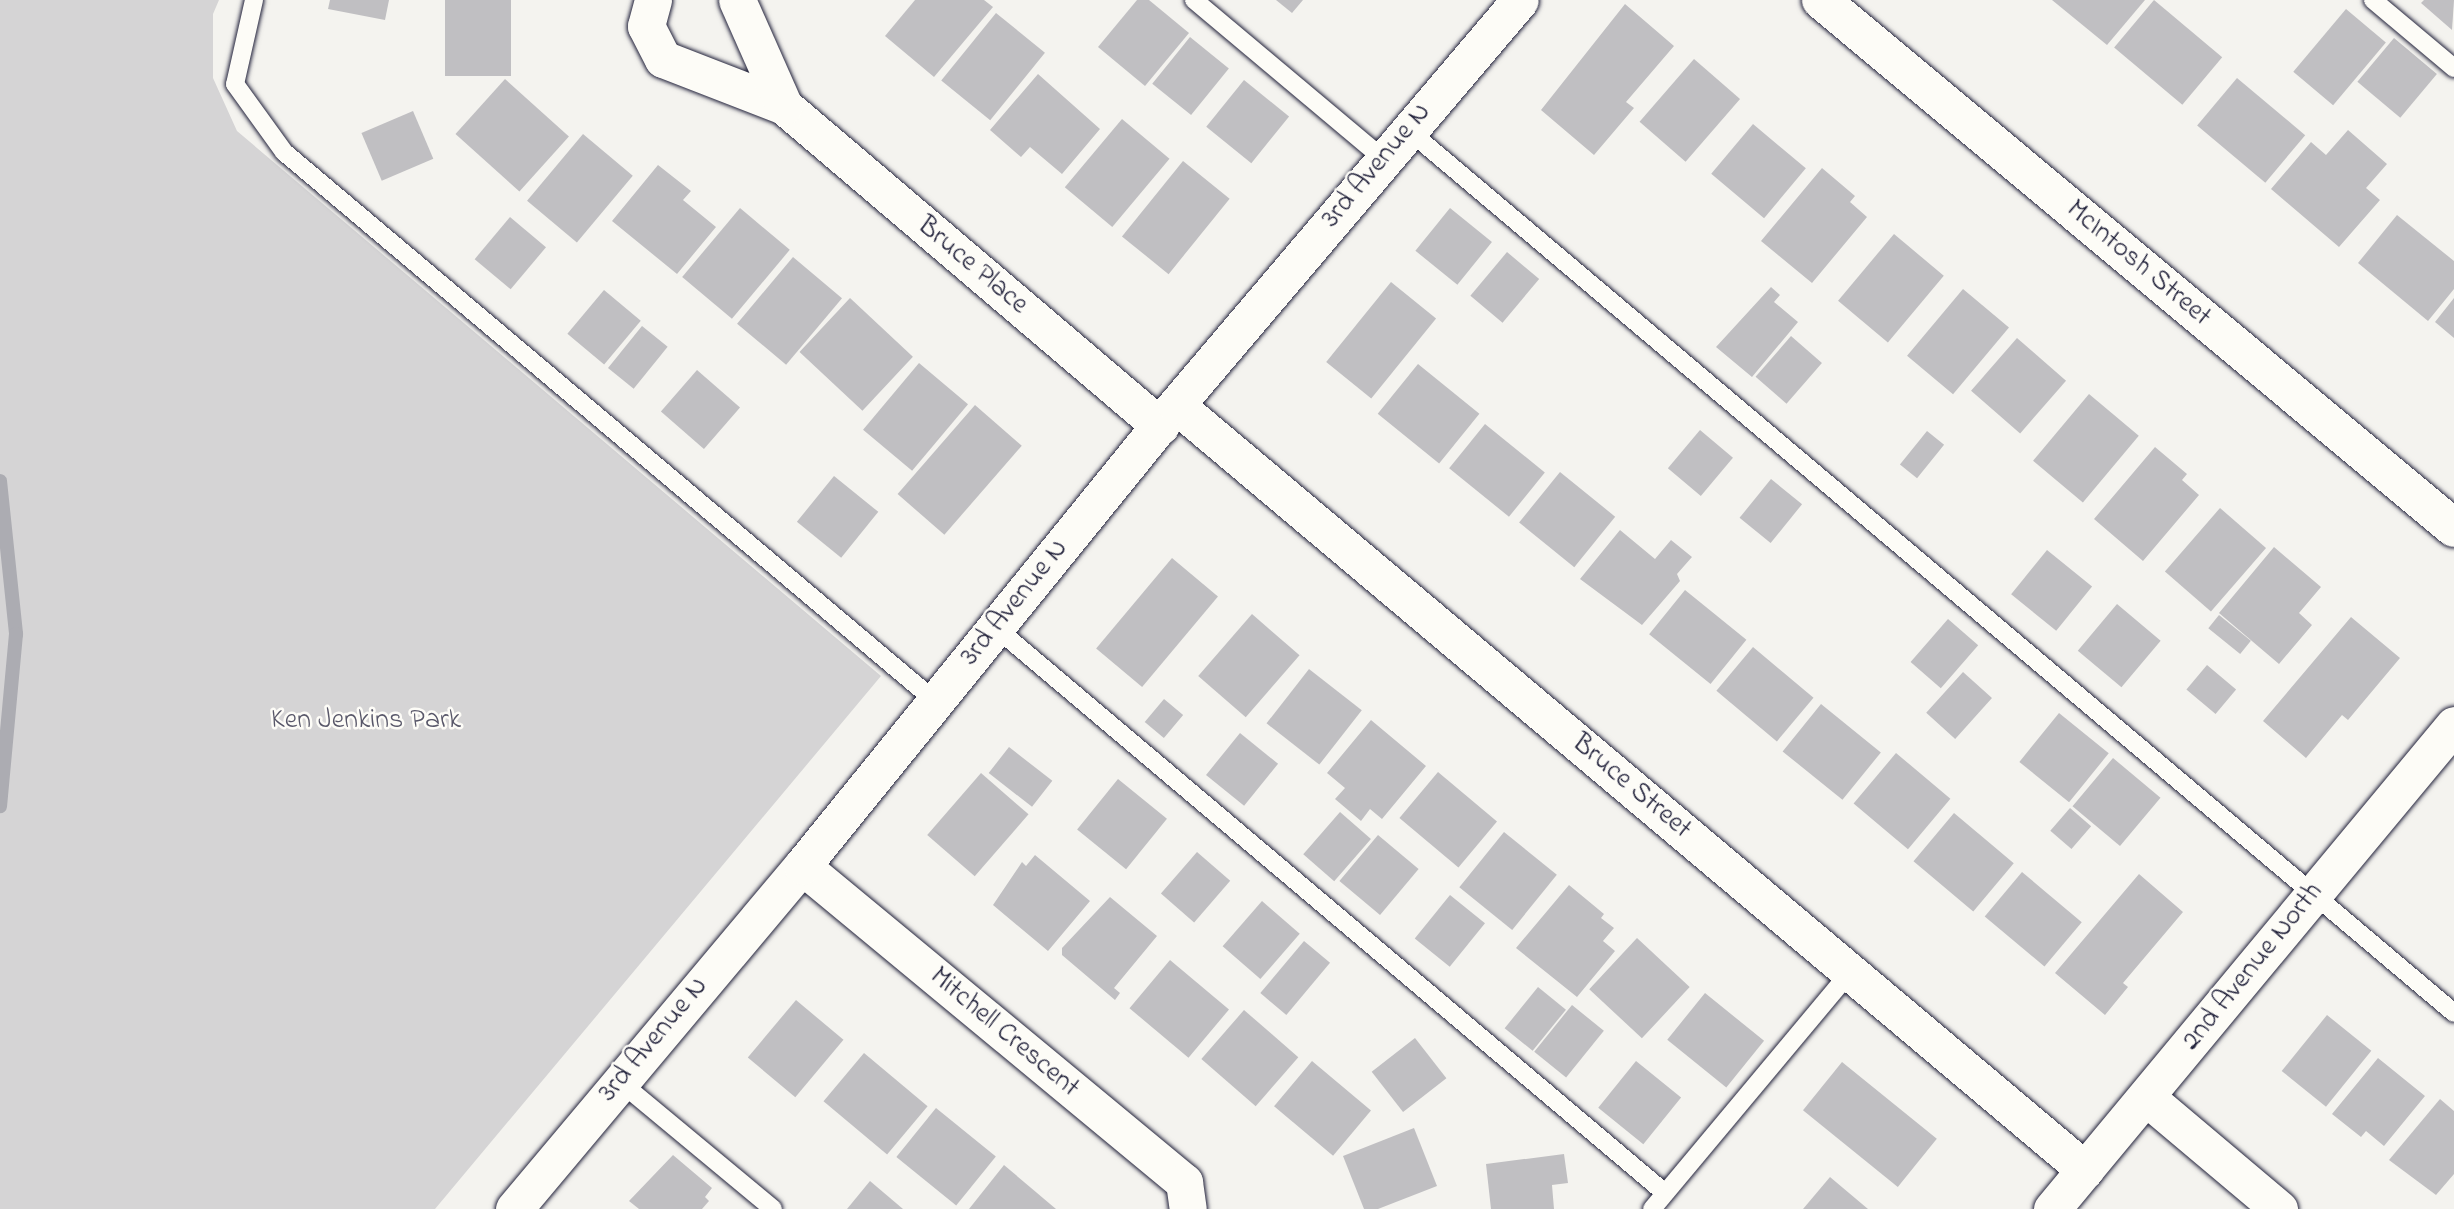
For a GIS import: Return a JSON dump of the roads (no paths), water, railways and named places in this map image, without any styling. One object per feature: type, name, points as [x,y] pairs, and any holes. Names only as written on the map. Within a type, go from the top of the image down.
[{"type":"street","name":"Bruce Place","points":[[653,0],[646,26],[663,59],[784,106],[1168,415]]},
{"type":"street","name":"Bruce Place","points":[[737,0],[784,106]]},
{"type":"street","name":"3rd Avenue N","points":[[514,1209],[802,866],[1168,415],[1382,158],[1520,0]]},
{"type":"street","name":"McIntosh Street","points":[[1821,0],[2454,528]]},
{"type":"street","name":"Bruce Street","points":[[1168,415],[1851,971],[2085,1170]]},
{"type":"street","name":"2nd Avenue North","points":[[2052,1209],[2454,725]]},
{"type":"street","name":"Mitchell Crescent","points":[[802,866],[1184,1182],[1188,1209]]},
{"type":"street","points":[[2146,1097],[2279,1209]]},
{"type":"lane","points":[[254,0],[235,84],[284,152],[935,701]]},
{"type":"lane","points":[[1194,0],[1382,158]]},
{"type":"lane","points":[[2373,0],[2454,68]]},
{"type":"lane","points":[[1407,129],[2454,1013]]},
{"type":"lane","points":[[995,627],[1665,1193]]},
{"type":"lane","points":[[1652,1209],[1851,971]]},
{"type":"lane","points":[[619,1081],[773,1209]]},
{"type":"waterway","points":[[0,481],[16,634],[0,806]]},
{"type":"park label","name":"Ken Jenkins Park","points":[[366,721]]}]
